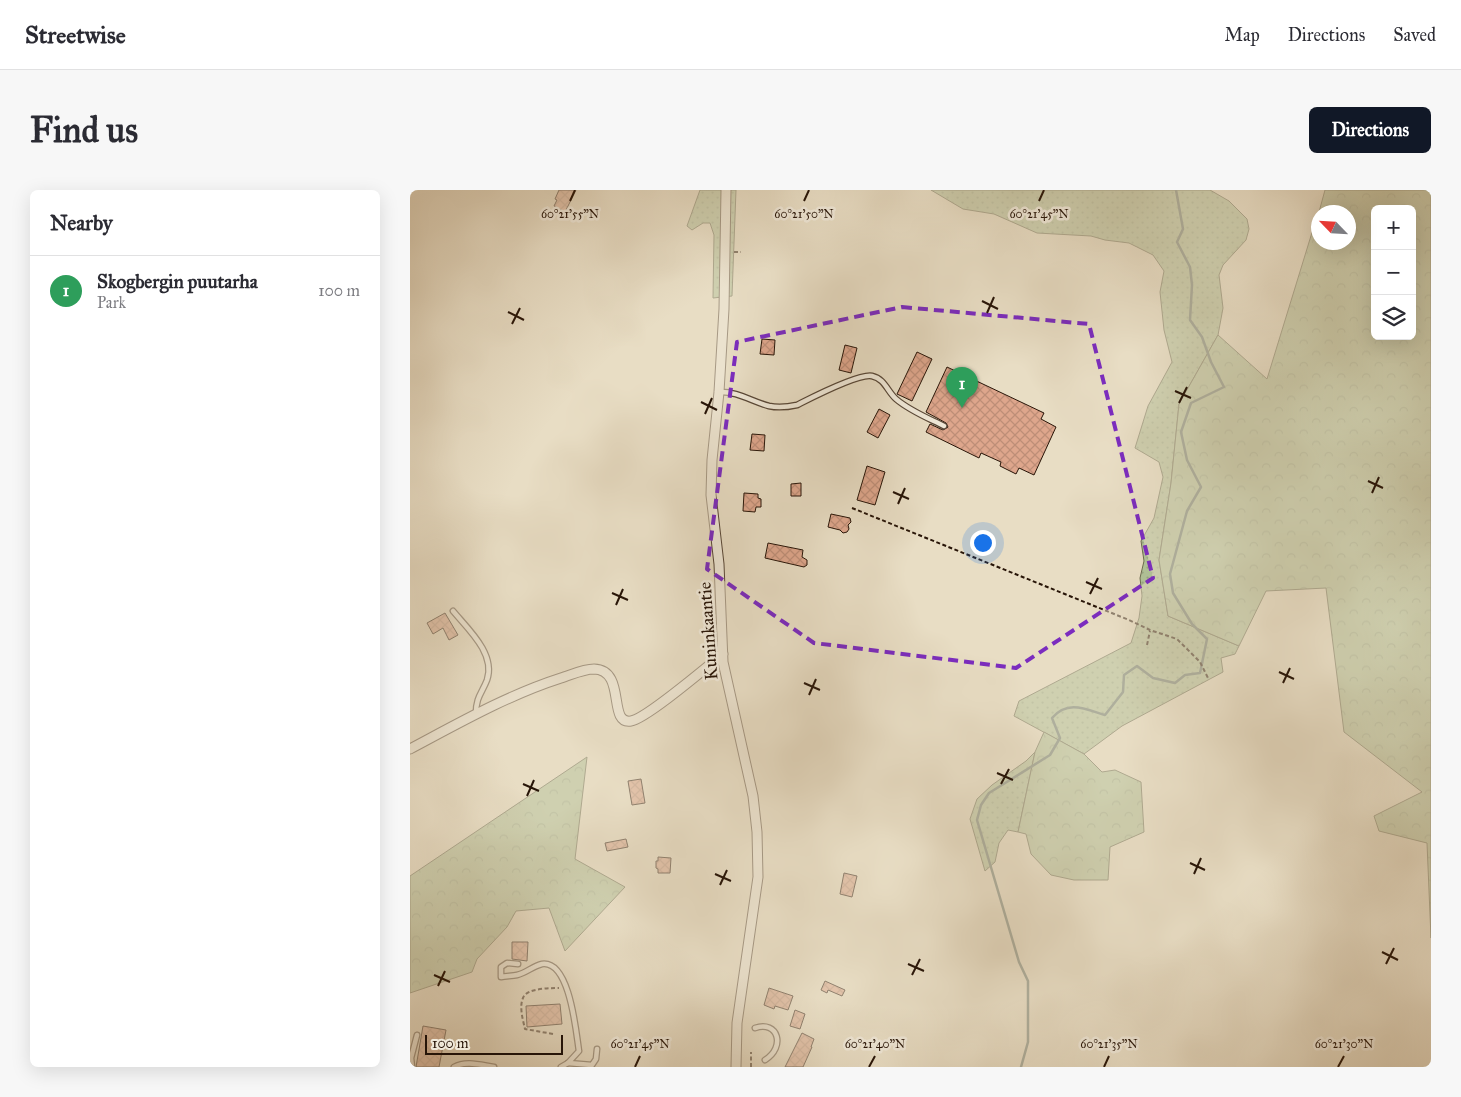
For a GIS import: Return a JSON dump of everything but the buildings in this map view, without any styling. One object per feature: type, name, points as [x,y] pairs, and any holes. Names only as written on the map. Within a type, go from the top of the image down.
[{"type":"street","name":"Kuninkaantie","points":[[726,190],[726,262],[720,392],[712,460],[711,495],[719,564],[722,654],[753,796],[758,856],[758,877],[737,1023],[736,1067]]},
{"type":"street","points":[[410,748],[514,696],[585,670],[605,672],[611,677],[620,714],[625,720],[631,721],[670,696],[722,654]]},
{"type":"lane","points":[[720,392],[727,392],[770,406],[786,407],[797,405],[857,378],[868,375],[884,381],[888,392],[900,403],[944,426]]},
{"type":"lane","points":[[453,611],[476,638],[486,655],[489,669],[487,679],[476,702],[476,714]]},
{"type":"lane","points":[[518,964],[507,963],[502,967],[502,976],[518,975],[542,964],[550,965],[560,974],[567,988],[580,1051],[561,1067]]},
{"type":"lane","points":[[755,1028],[762,1026],[768,1028],[774,1031],[778,1039],[778,1047],[772,1056],[765,1060]]},
{"type":"lane","points":[[412,1067],[411,1058],[417,1035]]},
{"type":"lane","points":[[568,1063],[592,1065],[596,1059],[597,1049]]},
{"type":"lane","points":[[454,1067],[460,1064],[472,1063],[494,1067]]},
{"type":"path","points":[[852,508],[1176,639],[1200,662],[1208,678]]},
{"type":"path","points":[[1147,646],[1150,630]]},
{"type":"path","points":[[553,1034],[525,1029],[522,1008],[523,997],[534,990],[567,988]]},
{"type":"path","points":[[751,1052],[751,1067]]},
{"type":"highlighted area","points":[[902,307],[1089,324],[1153,578],[1016,668],[814,643],[707,569],[737,342]]},
{"type":"green space","points":[[700,190],[736,190],[732,296],[713,298],[714,235],[710,223],[703,223],[692,230],[687,226]]},
{"type":"green space","points":[[931,190],[1210,190],[1229,201],[1247,219],[1249,229],[1246,240],[1223,265],[1219,275],[1223,308],[1218,335],[1179,404],[1171,483],[1159,560],[1168,616],[1239,646],[1235,654],[1221,658],[1223,672],[1122,726],[1084,754],[1014,716],[1019,701],[1131,643],[1139,618],[1142,596],[1140,578],[1144,561],[1141,541],[1154,518],[1163,477],[1159,462],[1135,448],[1148,406],[1172,362],[1164,330],[1160,292],[1164,271],[1153,255],[1129,243],[1091,236],[1037,233],[994,214],[963,209]]},
{"type":"green space","points":[[1325,190],[1431,190],[1431,938],[1427,843],[1379,831],[1374,816],[1422,792],[1344,732],[1326,588],[1266,591],[1239,646],[1168,616],[1159,560],[1171,483],[1179,404],[1218,335],[1267,379],[1311,236],[1311,250],[1356,250],[1356,205],[1321,205]]},
{"type":"green space","points":[[1044,732],[1084,754],[1102,772],[1115,770],[1141,782],[1144,832],[1110,847],[1108,880],[1074,880],[1051,875],[1031,854],[1026,834],[1018,832],[1035,752]]},
{"type":"green space","points":[[1035,752],[1018,832],[1008,830],[999,843],[995,862],[985,871],[970,819],[977,799]]},
{"type":"green space","points":[[587,757],[575,859],[625,887],[565,951],[549,908],[516,911],[507,927],[477,959],[472,972],[410,993],[410,876]]},
{"type":"waterway","points":[[1021,1067],[1028,1042],[1028,981],[1019,962],[977,820],[981,805],[989,793],[1050,755],[1060,738],[1052,718],[1058,712],[1064,709],[1077,708],[1105,715],[1123,692],[1124,675],[1137,666],[1153,678],[1175,683],[1185,675],[1200,673],[1207,639],[1192,624],[1173,593],[1170,574],[1187,511],[1201,487],[1187,460],[1181,432],[1191,403],[1224,387],[1211,362],[1202,337],[1190,320],[1192,285],[1190,267],[1177,242],[1183,229],[1176,190]]},
{"type":"place","name":"Skogbergin puutarha","points":[[962,408]]}]
